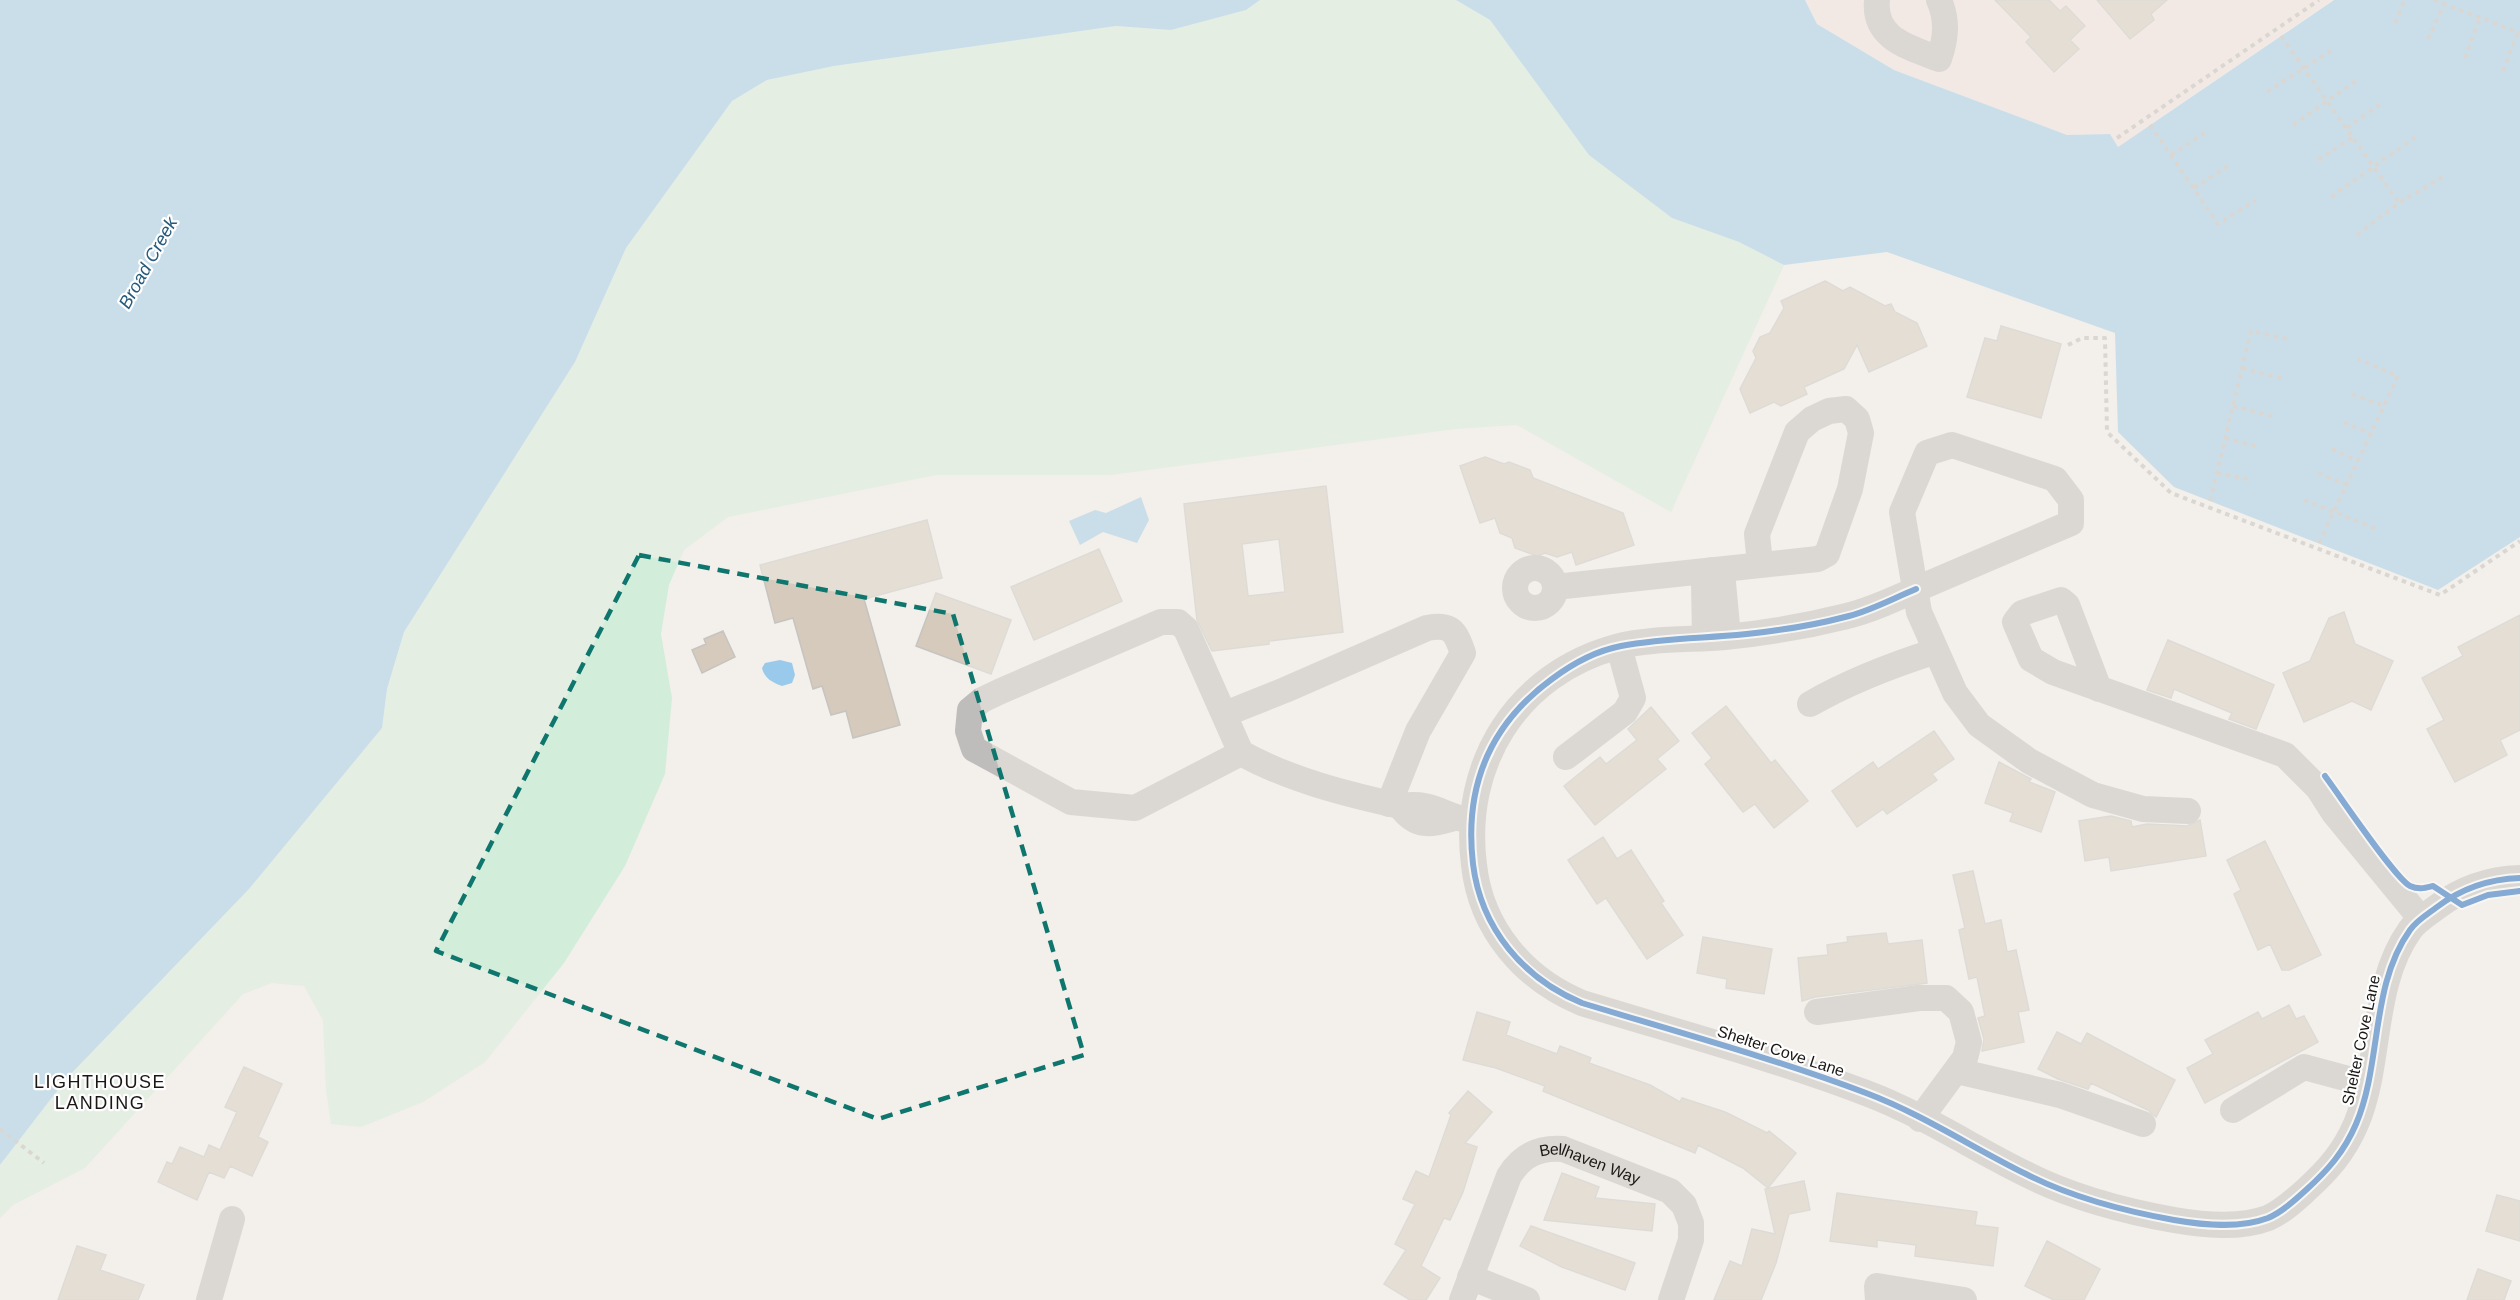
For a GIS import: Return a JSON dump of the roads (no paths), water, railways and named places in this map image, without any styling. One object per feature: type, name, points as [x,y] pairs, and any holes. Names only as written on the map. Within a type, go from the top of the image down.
[{"type":"street","points":[[1877,0],[1875,14],[1880,27],[1910,48],[1939,59],[1946,38],[1945,13],[1939,0]]},
{"type":"street","points":[[1555,587],[1818,559],[1827,554],[1850,489],[1861,433],[1857,419],[1846,409],[1829,411],[1812,419],[1797,432],[1756,534],[1760,564]]},
{"type":"street","name":"Shelter Cove Lane","points":[[1916,589],[1902,512],[1927,453],[1952,445],[2055,479],[2071,500],[2071,524],[1916,589],[1850,616],[1779,630],[1619,646],[1585,658],[1531,694],[1512,713],[1493,742],[1485,759],[1476,792],[1463,820],[1479,893],[1502,940],[1526,970],[1543,984],[1582,1004],[1788,1065],[1869,1094],[2029,1176],[2073,1193],[2139,1214],[2194,1223],[2235,1224],[2271,1217],[2292,1203],[2340,1156],[2357,1122],[2367,1084],[2387,979],[2410,930],[2450,897],[2480,884],[2500,879],[2520,878]]},
{"type":"street","points":[[1712,570],[1704,585],[1717,637]]},
{"type":"street","points":[[1916,589],[1919,612],[1955,693],[1979,725],[2029,761],[2093,795],[2143,809],[2188,811]]},
{"type":"street","points":[[1241,753],[1135,808],[1071,802],[974,749],[968,732],[970,710],[982,700],[1161,622],[1178,622],[1186,629],[1241,753],[1288,774],[1330,789],[1395,805],[1416,804],[1436,807],[1463,820]]},
{"type":"street","points":[[1225,714],[1427,628],[1440,626],[1451,629],[1458,638],[1463,653],[1418,731],[1395,805]]},
{"type":"street","points":[[1566,757],[1625,711],[1633,698],[1619,646]]},
{"type":"street","points":[[1810,704],[1887,666],[1936,651]]},
{"type":"street","points":[[2099,689],[2285,755],[2318,788],[2334,813],[2421,919]]},
{"type":"street","points":[[1816,1012],[1919,998],[1946,998],[1961,1012],[1969,1042],[1965,1058],[1920,1119]]},
{"type":"street","points":[[2234,1110],[2304,1067],[2367,1084]]},
{"type":"street","points":[[1957,1071],[2060,1095],[2143,1124]]},
{"type":"street","name":"Bellhaven Way","points":[[1527,1300],[1466,1289],[1509,1176],[1521,1160],[1538,1150],[1547,1148],[1563,1149],[1670,1191],[1684,1205],[1691,1223],[1691,1240],[1671,1300]]},
{"type":"street","points":[[209,1300],[232,1219]]},
{"type":"street","points":[[1878,1300],[1877,1286],[1964,1300]]},
{"type":"water","name":"Broad Creek","points":[[0,0],[1260,0],[1246,10],[1171,30],[1116,26],[834,66],[767,80],[732,101],[626,248],[575,362],[404,632],[387,689],[382,728],[249,889],[67,1078],[0,1165]]},
{"type":"water","points":[[1456,0],[1805,0],[1817,24],[1894,70],[2067,135],[2110,134],[2118,147],[2334,0],[2520,0],[2520,537],[2438,590],[2174,487],[2118,432],[2115,333],[1887,252],[1784,265],[1739,242],[1672,218],[1589,155],[1490,20]]},
{"type":"water","points":[[1141,497],[1149,520],[1137,543],[1103,532],[1080,545],[1069,521],[1095,510],[1106,513]]},
{"type":"water","points":[[780,660],[792,663],[795,675],[792,683],[782,686],[769,680],[762,668],[765,663]]},
{"type":"district","name":"LIGHTHOUSE LANDING","points":[[100,1092]]}]
